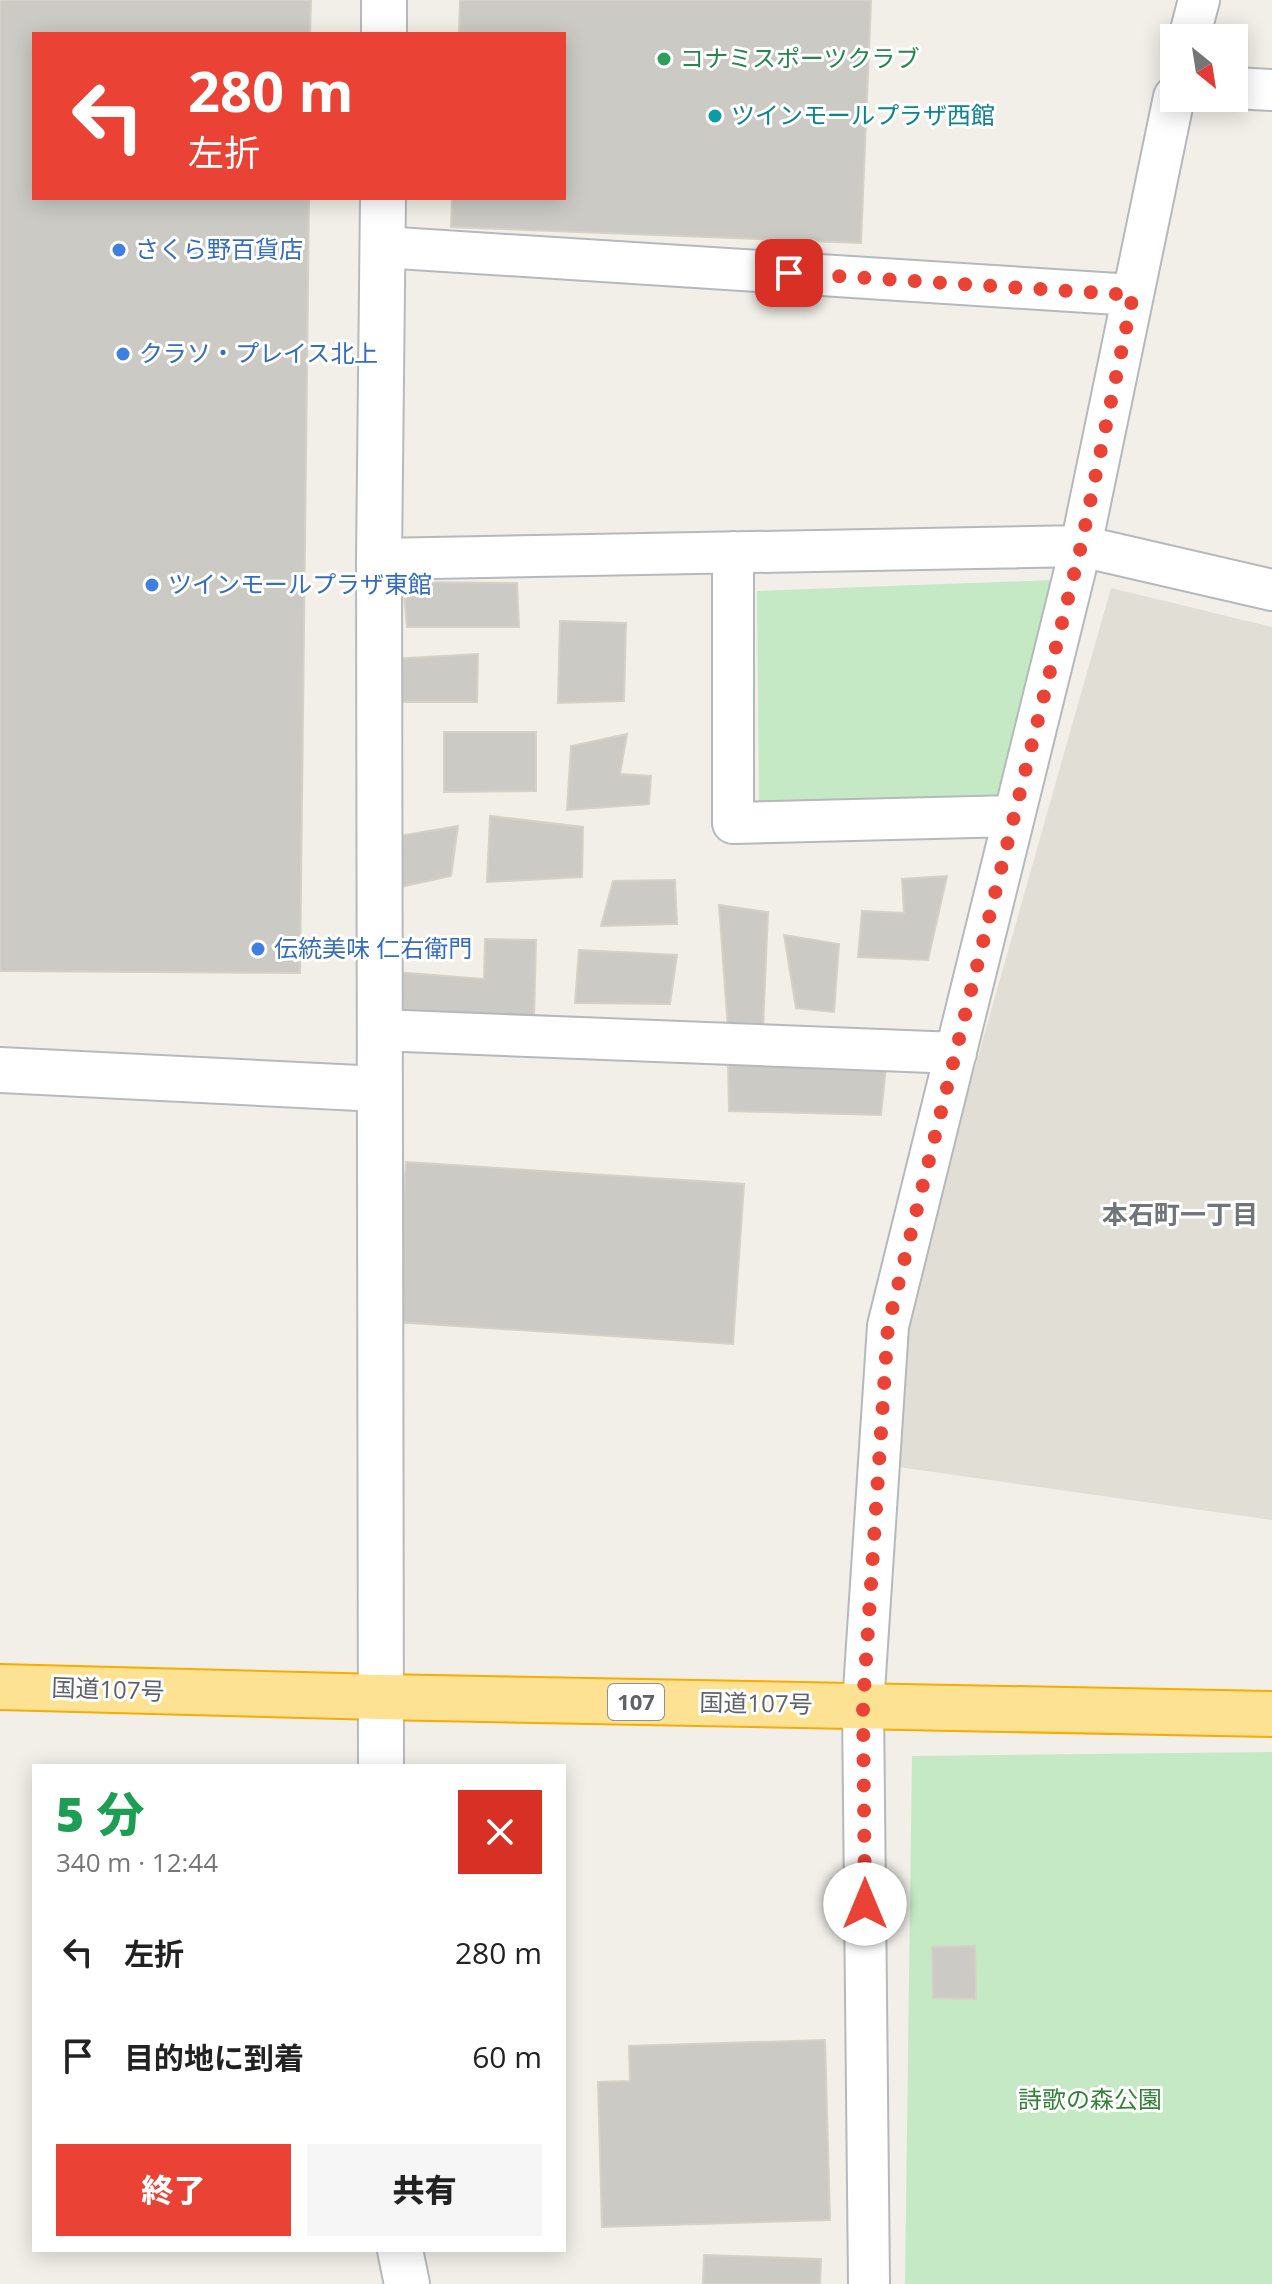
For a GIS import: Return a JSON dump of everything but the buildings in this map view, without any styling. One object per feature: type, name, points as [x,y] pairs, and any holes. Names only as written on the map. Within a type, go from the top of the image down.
[{"type":"highway","name":"国道107号","points":[[0,1687],[1272,1714]]},
{"type":"street","points":[[384,0],[384,32]]},
{"type":"street","points":[[1193,24],[1199,0]]},
{"type":"street","points":[[1248,89],[1272,90]]},
{"type":"street","points":[[869,2284],[863,1706],[888,1326],[1081,546],[1171,112]]},
{"type":"street","points":[[381,1764],[379,559],[383,200]]},
{"type":"street","points":[[382,247],[1133,295]]},
{"type":"street","points":[[379,559],[1081,546],[1272,590]]},
{"type":"street","points":[[733,552],[733,823],[1014,816]]},
{"type":"street","points":[[379,1030],[956,1053]]},
{"type":"street","points":[[0,1070],[379,1089]]},
{"type":"street","points":[[400,2252],[407,2284]]},
{"type":"shaded area","points":[[1111,588],[1272,627],[1272,1520],[898,1467],[903,1321]]},
{"type":"green space","points":[[1054,580],[996,802],[759,802],[757,591]]},
{"type":"green space","name":"詩歌の森公園","points":[[1272,1752],[1272,2284],[905,2284],[912,1756]]},
{"type":"place","name":"コナミスポーツクラブ","points":[[664,59]]},
{"type":"place","name":"ツインモールプラザ西館","points":[[715,116]]},
{"type":"place","name":"さくら野百貨店","points":[[119,250]]},
{"type":"place","name":"クラソ・プレイス北上","points":[[123,354]]},
{"type":"place","name":"ツインモールプラザ東館","points":[[152,585]]},
{"type":"place","name":"伝統美味 仁右衛門","points":[[258,949]]},
{"type":"district","name":"本石町一丁目","points":[[1180,1215]]},
{"type":"route","points":[[789,273],[1133,295],[1081,546],[888,1326],[863,1706],[865,1904]]}]
